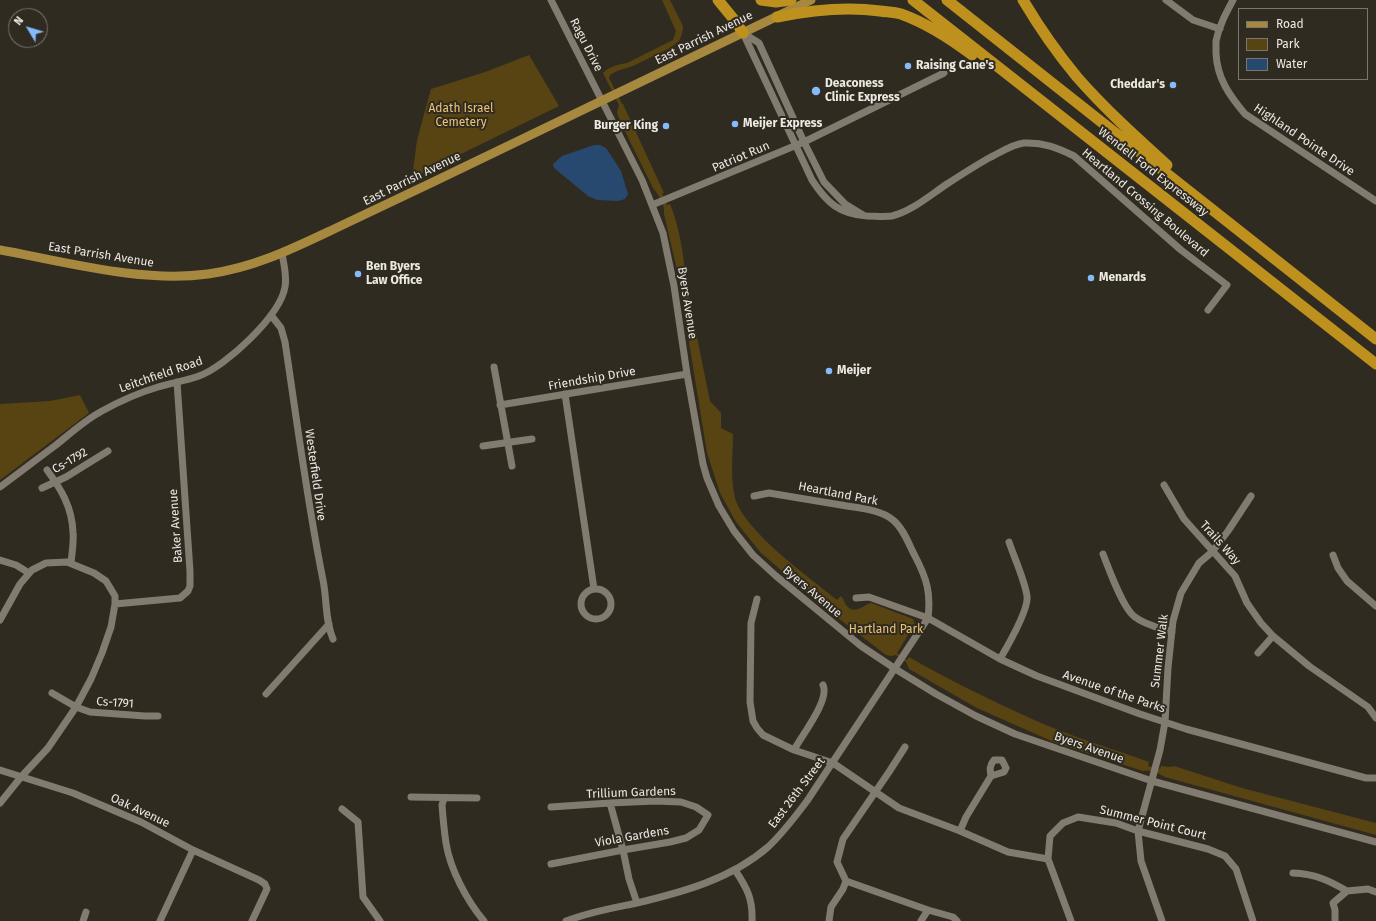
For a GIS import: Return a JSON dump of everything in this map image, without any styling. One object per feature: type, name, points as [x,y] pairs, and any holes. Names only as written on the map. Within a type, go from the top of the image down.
[{"type":"highway","points":[[718,0],[743,33]]},
{"type":"highway","points":[[761,0],[776,2],[791,0]]},
{"type":"highway","name":"Wendell Ford Expressway","points":[[913,0],[1376,364]]},
{"type":"highway","name":"Wendell Ford Expressway","points":[[947,0],[1376,339]]},
{"type":"highway","points":[[1023,0],[1051,44],[1078,78],[1099,101],[1233,226]]},
{"type":"highway","points":[[777,16],[841,8],[858,8],[899,14],[921,23],[944,36],[1060,115]]},
{"type":"main road","name":"East Parrish Avenue","points":[[0,250],[112,271],[162,276],[194,276],[226,271],[258,263],[282,254],[811,0]]},
{"type":"street","name":"Ragu Drive","points":[[551,0],[602,100]]},
{"type":"street","points":[[1166,0],[1193,20],[1220,29]]},
{"type":"street","name":"Highland Pointe Drive","points":[[1233,0],[1224,18],[1216,41],[1216,61],[1221,79],[1230,96],[1245,114],[1376,201]]},
{"type":"street","points":[[743,33],[759,43],[824,182],[840,199],[864,216]]},
{"type":"street","name":"Heartland Crossing Boulevard","points":[[743,33],[812,180],[829,202],[842,211],[849,214],[864,216],[890,216],[902,213],[1002,151],[1024,143],[1043,144],[1058,148],[1074,156],[1181,250],[1227,285],[1208,310]]},
{"type":"street","name":"Patriot Run","points":[[652,205],[804,142],[944,73]]},
{"type":"street","name":"Byers Avenue","points":[[602,100],[642,180],[663,233],[674,286],[687,374],[703,464],[707,478],[719,506],[734,531],[753,555],[842,631],[894,668],[936,694],[976,716],[1015,734],[1152,781],[1376,842]]},
{"type":"street","name":"Leitchfield Road","points":[[0,487],[100,412],[134,395],[199,376],[225,361],[271,316],[280,301],[285,287],[282,254]]},
{"type":"street","name":"Westerfield Drive","points":[[271,316],[281,328],[285,342],[311,518],[329,624],[333,639]]},
{"type":"street","points":[[494,367],[512,466]]},
{"type":"street","name":"Friendship Drive","points":[[500,405],[687,374]]},
{"type":"street","name":"Baker Avenue","points":[[115,604],[175,600],[185,596],[190,586],[190,563],[176,382]]},
{"type":"street","points":[[565,394],[594,589]]},
{"type":"street","points":[[483,446],[532,439]]},
{"type":"street","name":"Cs-1792","points":[[42,488],[66,477],[108,451]]},
{"type":"street","points":[[47,470],[65,497],[72,517],[74,533],[71,563]]},
{"type":"street","name":"Trails Way","points":[[1164,485],[1184,519],[1235,576],[1247,603],[1261,623],[1273,636],[1309,666],[1368,707],[1376,718]]},
{"type":"street","name":"Heartland Park","points":[[754,496],[769,493],[861,509],[887,516],[894,520],[923,570],[930,599],[928,618],[894,668]]},
{"type":"street","name":"Summer Walk","points":[[1162,921],[1141,861],[1138,831],[1160,750],[1165,722],[1168,668],[1173,621],[1181,593],[1199,563],[1212,552],[1251,496]]},
{"type":"street","points":[[1000,659],[1015,632],[1025,607],[1027,597],[1009,542]]},
{"type":"street","points":[[1103,554],[1125,605],[1133,616],[1141,621],[1172,632]]},
{"type":"street","points":[[1333,555],[1343,576],[1354,588],[1376,606]]},
{"type":"street","points":[[0,560],[16,565],[29,573]]},
{"type":"street","points":[[0,620],[16,590],[29,573],[46,563],[62,561],[71,563],[94,573],[106,581],[113,591],[115,604],[111,627],[91,679],[76,707],[48,748],[21,777],[0,803]]},
{"type":"street","points":[[594,589],[599,589],[607,595],[610,604],[610,609],[604,616],[595,619],[586,615],[581,607],[582,597],[589,590],[594,589]]},
{"type":"street","name":"Avenue of the Parks","points":[[856,598],[869,597],[928,618],[1000,659],[1037,676],[1140,714],[1186,729],[1361,776],[1376,778]]},
{"type":"street","points":[[757,599],[751,623],[750,702],[753,721],[763,735],[794,750],[833,763],[899,808],[960,831],[1008,852],[1048,859]]},
{"type":"street","points":[[266,694],[329,624]]},
{"type":"street","points":[[1258,653],[1273,636]]},
{"type":"street","name":"East 26th Street","points":[[566,921],[595,911],[638,903],[690,889],[720,878],[735,870],[768,846],[789,825],[833,763],[894,668]]},
{"type":"street","points":[[794,750],[822,702],[825,689],[823,685]]},
{"type":"street","name":"Cs-1791","points":[[52,693],[76,707],[90,712],[102,714],[158,716]]},
{"type":"street","points":[[905,746],[876,792],[843,839],[837,862],[846,881],[953,918],[957,921]]},
{"type":"street","name":"Oak Avenue","points":[[0,770],[73,793],[141,822],[193,850],[259,880],[265,884],[266,891],[252,921]]},
{"type":"street","points":[[960,831],[966,817],[992,776]]},
{"type":"street","points":[[411,797],[477,798]]},
{"type":"street","points":[[444,798],[442,807],[448,853],[463,890],[472,907],[484,921]]},
{"type":"street","name":"Trillium Gardens","points":[[551,808],[610,803],[655,801],[681,802],[696,806],[708,816]]},
{"type":"street","points":[[610,803],[623,850],[629,879],[638,903]]},
{"type":"street","points":[[342,809],[358,822],[362,897],[380,921]]},
{"type":"street","name":"Viola Gardens","points":[[551,864],[686,838],[699,830],[708,816]]},
{"type":"street","name":"Summer Point Court","points":[[1070,921],[1048,859],[1050,836],[1063,823],[1078,817],[1116,823],[1138,831],[1208,849],[1225,856],[1236,869],[1253,921]]},
{"type":"street","points":[[160,921],[193,850]]},
{"type":"street","points":[[735,870],[750,896],[753,907],[752,921]]},
{"type":"street","points":[[1292,873],[1309,874],[1328,881],[1347,891],[1368,889],[1376,892]]},
{"type":"street","points":[[829,921],[831,907],[843,889],[846,881]]},
{"type":"street","points":[[1335,921],[1335,910],[1333,903],[1347,891]]},
{"type":"street","points":[[921,921],[928,910]]},
{"type":"street","points":[[83,921],[86,912]]},
{"type":"green space","name":"Hartland Park","points":[[662,0],[670,0],[683,26],[679,41],[670,48],[633,66],[617,71],[610,75],[609,78],[623,104],[664,193],[662,193],[667,205],[670,204],[675,217],[683,256],[685,294],[688,293],[710,401],[721,413],[721,428],[733,434],[733,490],[741,511],[751,525],[795,567],[837,600],[841,596],[846,605],[852,610],[871,603],[913,619],[915,624],[897,653],[907,660],[909,657],[970,690],[1046,725],[1149,762],[1148,766],[1160,769],[1161,766],[1174,766],[1242,788],[1376,823],[1376,835],[1165,777],[1152,771],[1143,771],[1056,743],[977,708],[909,669],[906,662],[896,655],[886,655],[829,611],[761,553],[736,522],[720,493],[707,453],[678,274],[664,214],[664,207],[619,119],[617,112],[619,105],[603,73],[611,67],[627,63],[673,40],[676,31]]},
{"type":"green space","name":"Adath Israel Cemetery","points":[[529,55],[559,106],[412,178],[417,140],[431,89],[488,71]]},
{"type":"green space","points":[[80,395],[89,413],[0,480],[0,404],[50,401]]},
{"type":"water","points":[[594,145],[600,145],[606,148],[621,171],[628,194],[625,199],[618,201],[597,200],[588,196],[554,168],[553,164],[562,156]]},
{"type":"place","name":"Raising Cane's","points":[[908,66]]},
{"type":"place","name":"Cheddar's","points":[[1173,85]]},
{"type":"place","name":"Deaconess Clinic Express","points":[[816,91]]},
{"type":"place","name":"Meijer Express","points":[[735,124]]},
{"type":"place","name":"Burger King","points":[[666,126]]},
{"type":"place","name":"Ben Byers Law Office","points":[[358,274]]},
{"type":"place","name":"Menards","points":[[1091,278]]},
{"type":"place","name":"Meijer","points":[[829,371]]}]
